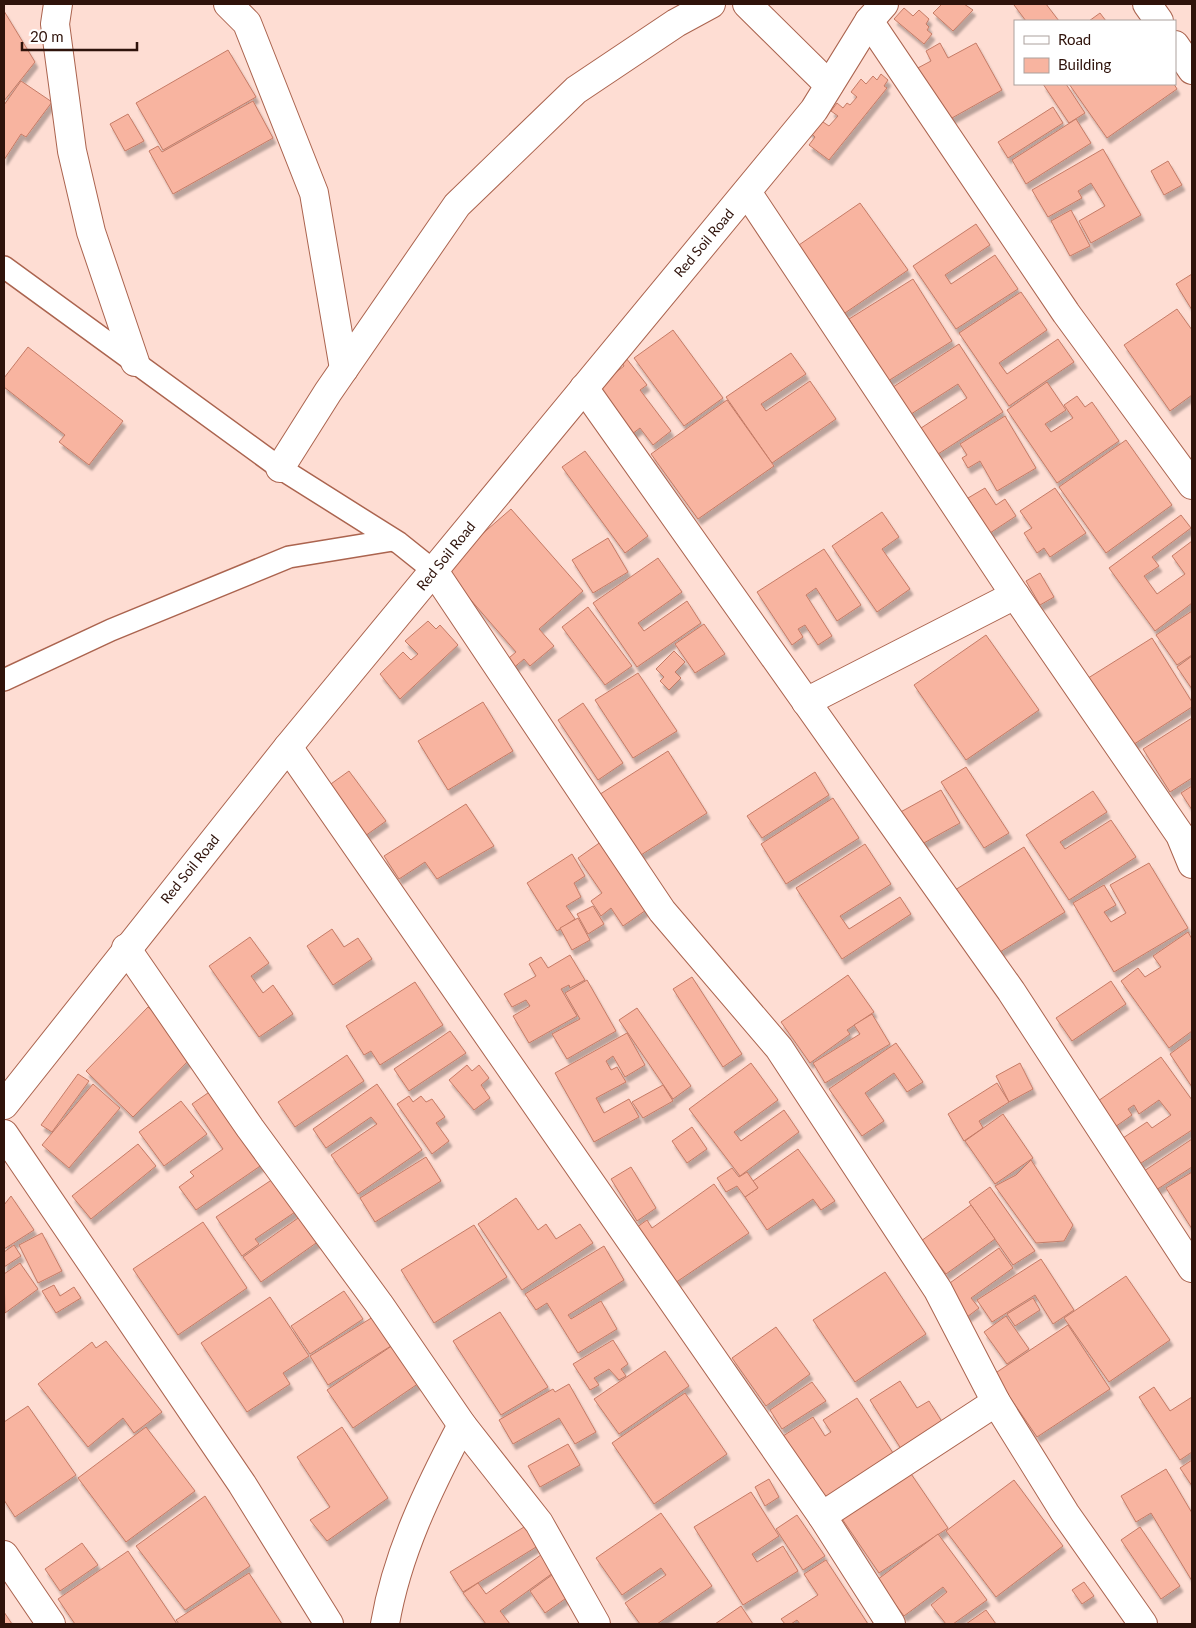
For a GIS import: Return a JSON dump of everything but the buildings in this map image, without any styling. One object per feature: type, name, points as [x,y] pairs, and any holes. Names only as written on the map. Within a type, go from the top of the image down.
[{"type":"street","points":[[58,4],[55,24],[72,151],[91,232],[135,362]]},
{"type":"street","points":[[228,4],[247,23],[314,193],[344,369]]},
{"type":"street","points":[[280,468],[344,369],[457,204],[576,90],[676,23],[711,4]]},
{"type":"street","points":[[747,4],[829,85]]},
{"type":"street","points":[[1147,4],[1158,20]]},
{"type":"street","points":[[877,12],[1066,313],[1192,485]]},
{"type":"street","name":"Red Soil Road","points":[[4,1105],[126,948],[288,747],[814,110],[877,12]]},
{"type":"street","points":[[1176,46],[1192,70]]},
{"type":"street","points":[[747,192],[1015,595],[1180,835],[1192,864]]},
{"type":"street","points":[[584,388],[1011,991],[1192,1268]]},
{"type":"street","points":[[434,571],[662,911],[779,1048],[938,1290],[996,1402],[1065,1513],[1142,1624]]},
{"type":"street","points":[[806,702],[1015,595]]},
{"type":"street","points":[[288,747],[822,1516],[891,1624]]},
{"type":"street","points":[[126,948],[250,1128],[379,1304],[462,1425],[539,1523],[596,1624]]},
{"type":"street","points":[[4,1134],[242,1484],[329,1624]]},
{"type":"street","points":[[822,1516],[996,1402]]},
{"type":"street","points":[[386,1624],[396,1575],[418,1512],[462,1425]]},
{"type":"street","points":[[4,1555],[51,1624]]},
{"type":"lane","points":[[4,267],[280,468],[399,543],[434,571]]},
{"type":"lane","points":[[4,680],[111,630],[289,558],[393,540]]}]
